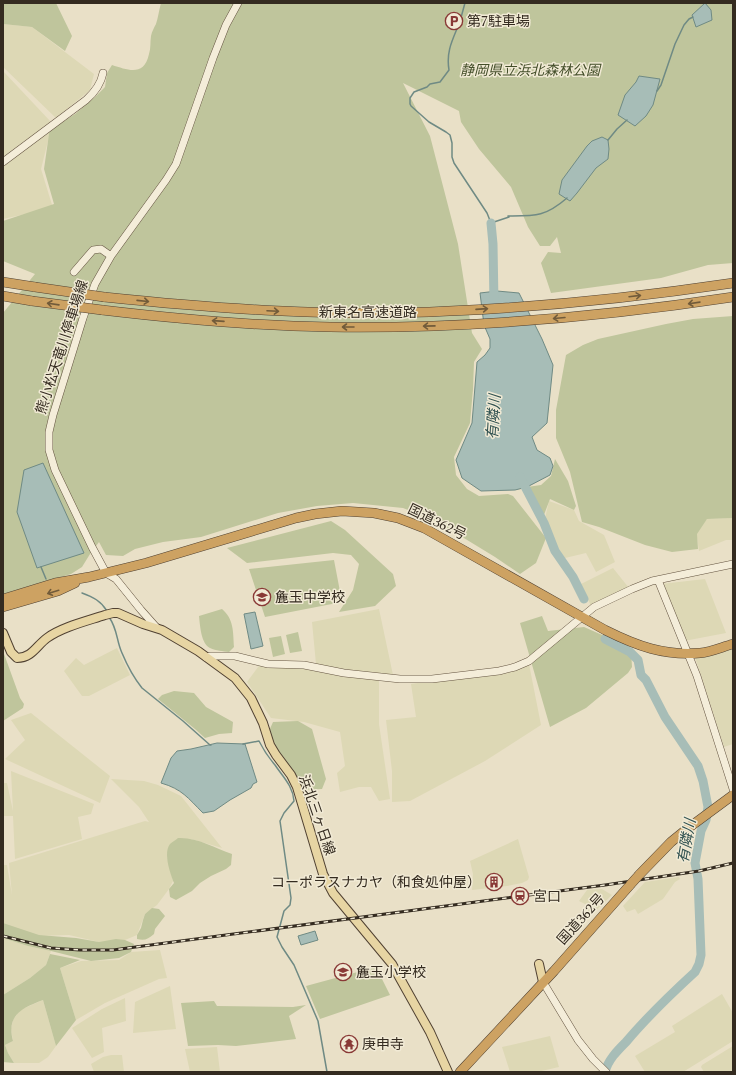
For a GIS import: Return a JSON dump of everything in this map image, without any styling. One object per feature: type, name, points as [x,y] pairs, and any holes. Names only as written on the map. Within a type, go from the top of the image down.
[{"type":"highway","name":"新東名高速道路","points":[[3,282],[35,288],[104,297],[205,307],[258,310],[387,313],[449,312],[597,301],[733,283]]},
{"type":"highway","name":"新東名高速道路","points":[[3,296],[154,316],[273,325],[330,327],[450,325],[536,320],[695,303],[733,297]]},
{"type":"highway","name":"国道362号","points":[[89,577],[146,563],[296,518],[326,512],[366,512],[398,518],[433,532],[627,641],[661,651],[688,653],[706,652],[733,644]]},
{"type":"highway","points":[[3,599],[55,583],[89,577]]},
{"type":"highway","points":[[3,606],[58,591],[89,577]]},
{"type":"highway","name":"国道362号","points":[[460,1072],[639,875],[671,842],[733,795]]},
{"type":"main road","name":"浜北三ヶ日線","points":[[3,632],[11,652],[17,658],[22,658],[30,655],[41,643],[54,634],[110,613],[118,613],[143,624],[162,630],[206,657],[235,678],[251,698],[262,722],[270,745],[297,787],[323,874],[333,893],[392,964],[430,1032],[448,1072]]},
{"type":"main road","points":[[539,964],[543,982]]},
{"type":"street","name":"熊小松天竜川停車場線","points":[[157,628],[116,579],[106,573],[55,470],[49,450],[49,432],[83,318],[95,284],[111,256],[176,164],[213,58],[226,25],[238,3]]},
{"type":"street","points":[[3,162],[94,94],[101,82],[103,73]]},
{"type":"street","points":[[74,272],[93,250],[101,250],[111,256]]},
{"type":"street","points":[[206,657],[235,656],[268,664],[304,665],[344,673],[400,679],[432,679],[507,669],[529,662],[594,607],[645,584],[733,564]]},
{"type":"street","points":[[658,580],[697,676],[733,789]]},
{"type":"street","points":[[543,982],[578,1040],[604,1070]]},
{"type":"shaded area","points":[[3,24],[32,27],[94,74],[90,90],[56,118],[3,67]]},
{"type":"shaded area","points":[[3,71],[51,122],[3,161]]},
{"type":"shaded area","points":[[52,125],[41,169],[53,208],[3,219],[3,162]]},
{"type":"shaded area","points":[[549,501],[574,510],[579,521],[604,535],[615,562],[596,572],[586,553],[565,558],[544,523]]},
{"type":"shaded area","points":[[733,518],[733,540],[726,540],[699,551],[696,531],[707,519]]},
{"type":"shaded area","points":[[613,568],[629,588],[591,606],[581,584]]},
{"type":"shaded area","points":[[705,579],[726,633],[684,641],[661,584]]},
{"type":"shaded area","points":[[379,609],[393,675],[379,677],[379,724],[390,799],[379,801],[371,787],[359,787],[340,792],[337,773],[345,766],[340,732],[304,722],[271,718],[247,682],[261,663],[316,664],[312,622]]},
{"type":"shaded area","points":[[117,648],[130,675],[89,696],[82,696],[64,671],[76,658],[84,665]]},
{"type":"shaded area","points":[[733,649],[733,744],[724,747],[695,657]]},
{"type":"shaded area","points":[[529,664],[541,725],[485,761],[410,801],[392,802],[392,771],[386,720],[416,717],[411,684],[490,672]]},
{"type":"shaded area","points":[[31,713],[110,776],[100,803],[5,759],[25,740],[11,720]]},
{"type":"shaded area","points":[[11,771],[94,804],[91,814],[78,817],[82,839],[15,859],[13,816],[3,816],[3,783],[7,783],[13,811]]},
{"type":"shaded area","points":[[111,779],[144,781],[158,785],[181,796],[222,848],[191,839],[167,857],[173,881],[169,889],[157,905],[145,914],[137,935],[125,940],[99,942],[69,935],[33,936],[3,926],[3,865],[7,865],[12,895],[9,863],[145,821],[149,822],[139,807]]},
{"type":"shaded area","points":[[518,839],[529,877],[528,880],[522,883],[507,886],[472,890],[473,874],[470,861]]},
{"type":"shaded area","points":[[679,877],[680,879],[675,882],[663,899],[638,914],[635,909],[627,912],[623,906],[645,882]]},
{"type":"shaded area","points":[[602,889],[612,895],[591,915],[585,904],[579,901],[587,890]]},
{"type":"shaded area","points":[[3,938],[51,951],[46,965],[30,978],[3,995]]},
{"type":"shaded area","points":[[160,950],[167,978],[159,979],[105,1003],[76,1020],[60,968],[81,961],[119,960],[131,952]]},
{"type":"shaded area","points":[[170,986],[176,1029],[133,1033],[135,1002]]},
{"type":"shaded area","points":[[722,994],[733,1013],[733,1041],[683,1072],[645,1072],[635,1056],[675,1032],[672,1026]]},
{"type":"shaded area","points":[[125,998],[126,1021],[102,1028],[104,1052],[92,1058],[72,1028],[102,1009]]},
{"type":"shaded area","points":[[43,1000],[56,1046],[48,1057],[39,1063],[14,1063],[5,1045],[13,1041],[11,1029],[13,1020],[20,1010]]},
{"type":"shaded area","points":[[550,1036],[559,1067],[537,1072],[510,1072],[502,1047]]},
{"type":"shaded area","points":[[733,1046],[733,1072],[704,1072],[701,1067],[702,1065]]},
{"type":"shaded area","points":[[217,1047],[220,1072],[190,1072],[185,1049]]},
{"type":"shaded area","points":[[122,1055],[124,1072],[94,1072],[91,1064],[103,1057]]},
{"type":"green space","points":[[3,3],[56,3],[72,36],[65,51],[32,27],[3,24]]},
{"type":"green space","name":"静岡県立浜北森林公園","points":[[161,3],[733,3],[733,263],[708,265],[661,278],[551,293],[541,263],[548,252],[561,253],[557,237],[550,246],[540,246],[528,227],[511,187],[479,149],[461,122],[459,111],[403,83],[430,136],[458,244],[472,333],[482,349],[474,362],[470,423],[454,457],[456,475],[467,489],[479,496],[508,494],[513,496],[546,538],[536,563],[520,574],[436,521],[403,508],[353,503],[317,506],[278,513],[201,537],[163,542],[135,549],[123,556],[106,555],[99,542],[82,567],[71,574],[3,596],[3,313],[35,274],[3,261],[3,221],[54,204],[44,169],[50,127],[58,125],[75,114],[105,87],[107,73],[112,65],[129,70],[139,69],[143,66],[147,61],[149,54],[151,34],[156,24]]},
{"type":"green space","points":[[733,316],[733,518],[707,519],[697,534],[698,549],[672,552],[645,545],[582,522],[570,472],[556,438],[556,410],[566,355],[583,345],[598,339],[693,319]]},
{"type":"green space","points":[[555,459],[568,481],[576,506],[574,510],[550,499],[542,520],[527,487],[541,485],[551,476]]},
{"type":"green space","points":[[331,521],[345,530],[393,574],[396,586],[375,606],[339,612],[353,590],[359,564],[351,555],[333,553],[247,563],[227,548]]},
{"type":"green space","points":[[334,560],[342,602],[265,617],[249,569]]},
{"type":"green space","points":[[222,609],[231,621],[233,631],[234,647],[229,652],[215,650],[207,646],[201,629],[199,616]]},
{"type":"green space","points":[[542,616],[548,631],[584,627],[609,638],[631,651],[632,667],[628,673],[586,708],[550,727],[520,623]]},
{"type":"green space","points":[[298,632],[302,651],[290,653],[286,635]]},
{"type":"green space","points":[[281,636],[285,654],[273,657],[269,638]]},
{"type":"green space","points":[[3,651],[20,698],[24,704],[23,708],[3,721]]},
{"type":"green space","points":[[174,691],[194,693],[206,707],[233,722],[232,733],[219,734],[205,738],[158,699],[162,695]]},
{"type":"green space","points":[[298,721],[312,729],[326,779],[322,789],[300,790],[280,761],[269,731],[273,722]]},
{"type":"green space","points":[[178,838],[192,839],[206,843],[232,854],[231,865],[200,883],[192,891],[176,900],[170,897],[169,889],[174,883],[168,863],[167,852],[170,844]]},
{"type":"green space","points":[[152,908],[159,909],[165,916],[155,929],[154,934],[146,939],[137,939],[137,935],[141,928],[145,914]]},
{"type":"green space","points":[[3,923],[39,935],[76,938],[99,942],[116,939],[125,940],[134,944],[131,952],[119,958],[91,961],[28,946],[3,938]]},
{"type":"green space","points":[[50,954],[80,960],[60,968],[76,1020],[56,1046],[43,1000],[28,1006],[14,1019],[11,1032],[13,1041],[5,1045],[14,1063],[3,1062],[3,995],[30,978],[46,965]]},
{"type":"green space","points":[[376,967],[390,995],[320,1019],[306,986]]},
{"type":"green space","points":[[214,1001],[217,1006],[293,1007],[306,1005],[289,1016],[296,1039],[236,1046],[188,1046],[181,1003]]},
{"type":"water","points":[[705,3],[711,10],[712,20],[696,27],[692,15]]},
{"type":"water","points":[[639,76],[660,79],[653,105],[646,116],[635,126],[618,115],[625,95]]},
{"type":"water","points":[[602,137],[608,140],[608,159],[596,168],[570,201],[559,194],[562,180],[587,146],[592,141]]},
{"type":"water","points":[[497,291],[519,293],[553,365],[547,423],[532,437],[537,450],[550,458],[553,466],[550,475],[527,487],[515,490],[481,491],[462,478],[456,460],[472,423],[477,362],[490,348],[490,339],[484,325],[480,293]]},
{"type":"water","points":[[43,463],[84,553],[37,568],[17,512],[24,470]]},
{"type":"water","points":[[255,612],[263,646],[251,649],[244,614]]},
{"type":"water","points":[[217,743],[245,744],[257,782],[253,784],[251,788],[214,811],[203,813],[180,791],[161,783],[171,758],[177,751]]},
{"type":"water","points":[[315,931],[318,940],[301,945],[298,936]]},
{"type":"waterway","points":[[465,3],[450,47],[448,58],[449,70],[440,82],[430,84],[427,87],[414,92],[410,98],[411,106],[429,122],[450,135],[454,163],[487,213],[491,223],[509,217],[508,216],[526,216],[546,212],[567,198]]},
{"type":"waterway","points":[[657,91],[661,85],[675,44],[684,25],[693,17]]},
{"type":"waterway","points":[[608,140],[627,120]]},
{"type":"waterway","name":"有隣川","points":[[491,223],[493,244],[494,303]]},
{"type":"waterway","name":"有隣川","points":[[520,477],[544,523],[555,551],[573,577],[584,599]]},
{"type":"waterway","points":[[41,567],[46,579]]},
{"type":"waterway","points":[[82,593],[96,600],[107,611]]},
{"type":"waterway","points":[[109,617],[114,626],[120,648],[128,667],[142,688],[211,745]]},
{"type":"waterway","name":"有隣川","points":[[605,639],[630,652],[638,660],[641,675],[646,680],[665,717],[698,766],[703,781],[708,807],[706,820],[701,831],[695,863],[698,879],[701,955],[699,964],[695,972],[668,997],[616,1052],[608,1064],[605,1072]]},
{"type":"waterway","points":[[243,744],[259,741],[292,791],[294,801],[284,813],[280,821],[291,898],[290,905],[284,911],[277,937],[294,965],[318,1021],[327,1072]]},
{"type":"railway","points":[[3,936],[51,948],[113,950],[605,885],[699,871],[733,863]]},
{"type":"place","name":"第7駐車場","points":[[454,21]]},
{"type":"place","name":"麁玉中学校","points":[[262,597]]},
{"type":"place","name":"コーポラスナカヤ（和食処仲屋）","points":[[494,882]]},
{"type":"place","name":"宮口","points":[[520,896]]},
{"type":"place","name":"麁玉小学校","points":[[343,972]]},
{"type":"place","name":"庚申寺","points":[[349,1044]]}]
